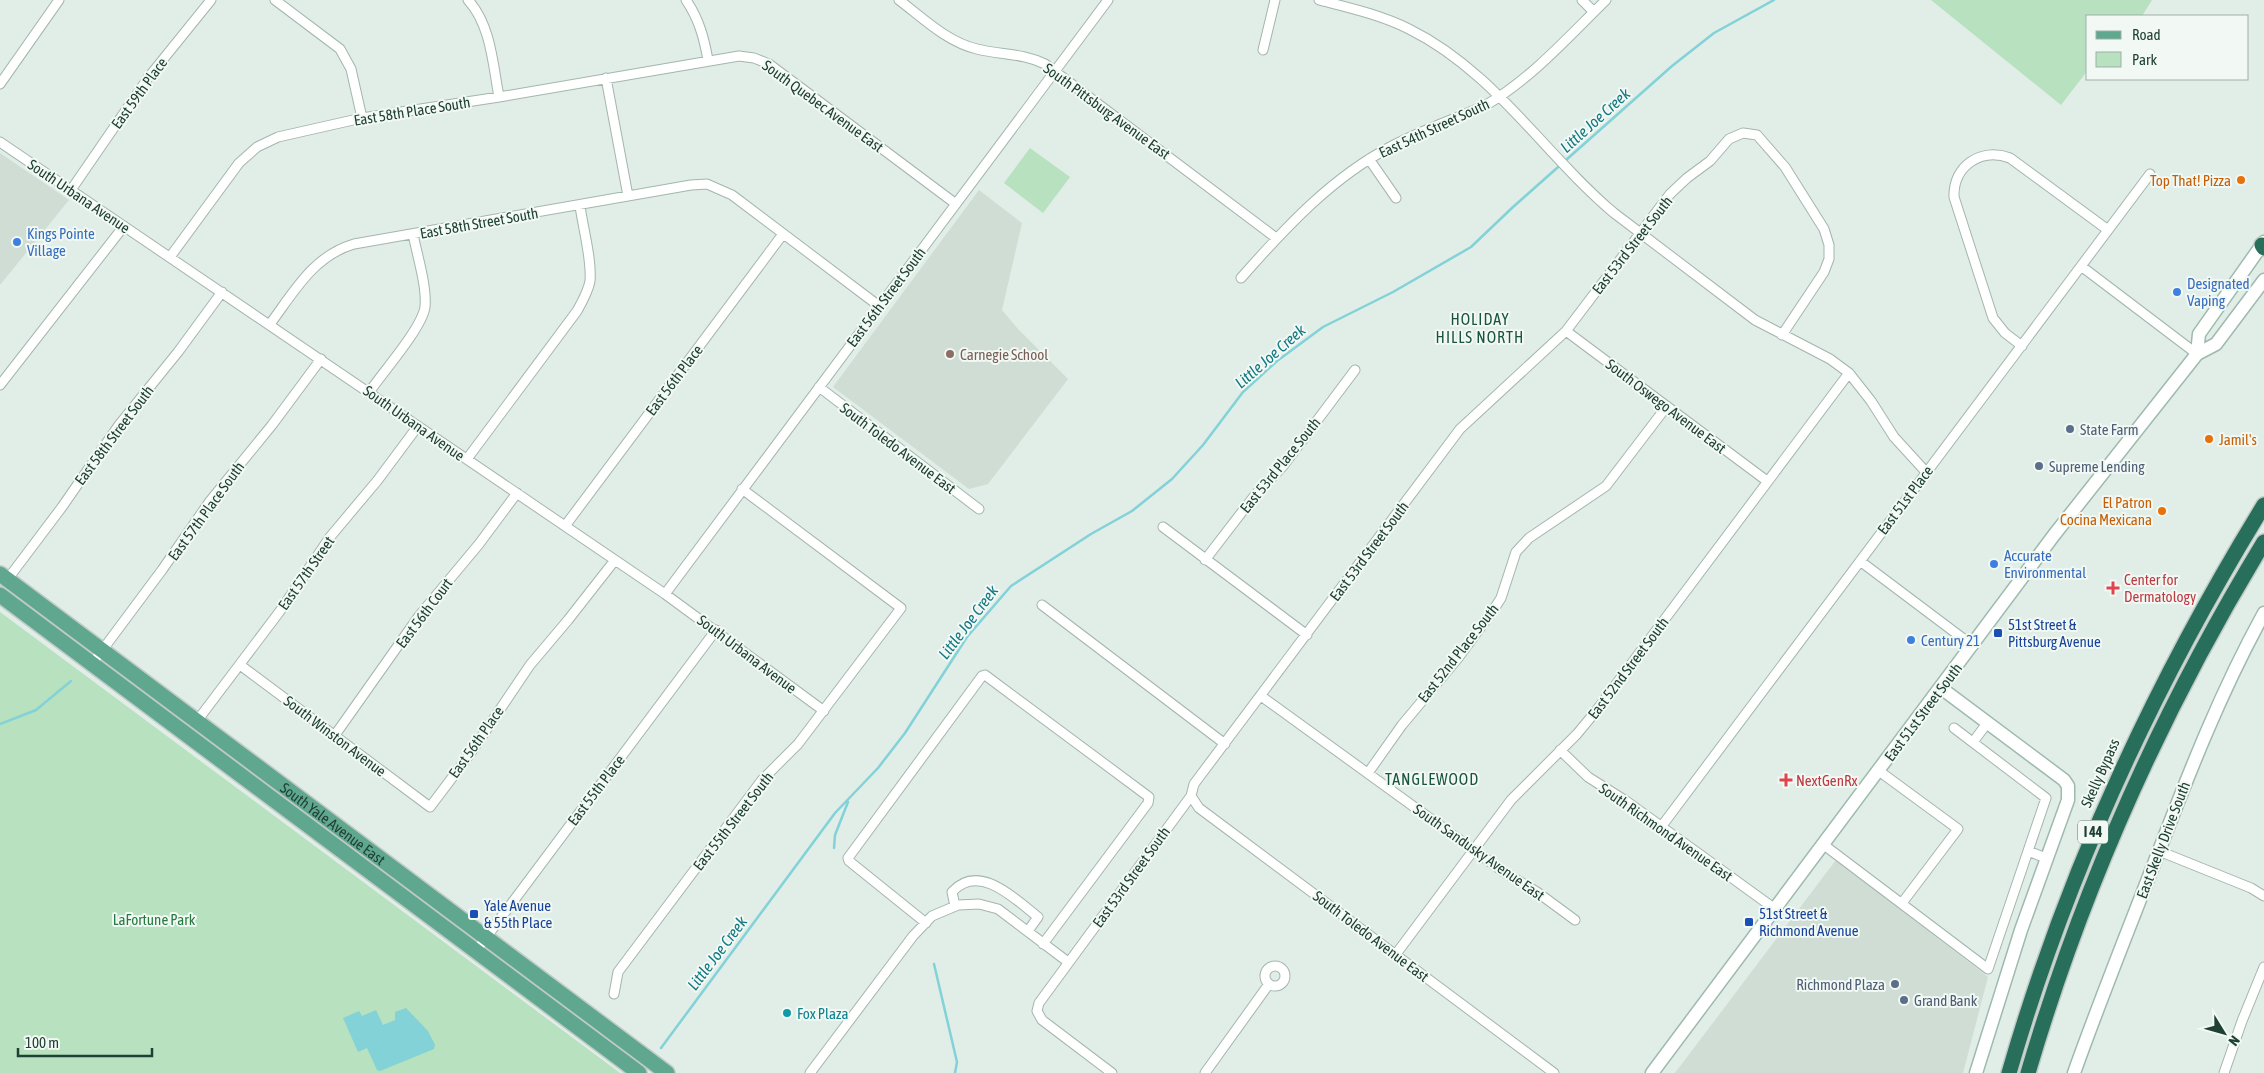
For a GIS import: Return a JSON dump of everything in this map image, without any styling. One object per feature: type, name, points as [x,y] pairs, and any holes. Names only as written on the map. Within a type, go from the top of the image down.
[{"type":"highway","name":"Skelly Bypass","points":[[2009,1073],[2062,910],[2112,788],[2177,655],[2205,603],[2264,505]]},
{"type":"highway","name":"I 44","points":[[2028,1073],[2089,893],[2136,782],[2169,712],[2211,633],[2264,542]]},
{"type":"main road","name":"East 51st Street South","points":[[2198,354],[2199,334],[2263,245]]},
{"type":"main road","name":"East 51st Street South","points":[[1652,1073],[1974,646],[2054,535],[2198,354],[2216,344],[2264,280]]},
{"type":"main road","name":"South Yale Avenue East","points":[[4,577],[667,1073]]},
{"type":"main road","name":"South Yale Avenue East","points":[[0,595],[639,1073]]},
{"type":"main road","name":"East Skelly Drive South","points":[[2074,1073],[2095,1014],[2220,701],[2264,613]]},
{"type":"main road","points":[[1941,688],[2064,780],[2068,786],[2068,800],[2021,930],[1976,1073]]},
{"type":"street","points":[[0,84],[59,0]]},
{"type":"street","name":"East 59th Place","points":[[70,190],[148,78],[211,0]]},
{"type":"street","points":[[276,0],[340,49],[352,69],[362,118]]},
{"type":"street","points":[[468,0],[479,14],[484,26],[499,97]]},
{"type":"street","points":[[686,0],[695,13],[703,33],[708,60]]},
{"type":"street","name":"South Pittsburg Avenue East","points":[[899,0],[950,38],[963,45],[1033,58],[1056,71],[1276,238]]},
{"type":"street","name":"East 56th Street South","points":[[665,594],[1108,0]]},
{"type":"street","points":[[1263,50],[1276,0]]},
{"type":"street","points":[[1319,0],[1351,4],[1385,18],[1435,43],[1461,61],[1500,97],[1596,198],[1755,320],[1830,359],[1849,373],[1871,401],[1894,437],[1926,472]]},
{"type":"street","points":[[1582,0],[1594,12]]},
{"type":"street","name":"East 54th Street South","points":[[1241,278],[1276,238],[1334,184],[1392,146],[1486,105],[1500,97],[1538,67],[1606,0]]},
{"type":"street","name":"South Quebec Avenue East","points":[[708,60],[739,56],[754,58],[769,64],[956,204]]},
{"type":"street","name":"East 58th Place South","points":[[170,257],[239,163],[257,147],[278,137],[362,118],[499,97],[708,60]]},
{"type":"street","points":[[606,78],[628,196]]},
{"type":"street","name":"East 53rd Street South","points":[[1112,1073],[1042,1020],[1037,1011],[1038,1003],[1191,796],[1194,784],[1460,429],[1566,331],[1679,185],[1710,161],[1729,139],[1739,134],[1757,135],[1785,167],[1824,229],[1829,246],[1824,272],[1782,335]]},
{"type":"street","name":"South Urbana Avenue","points":[[0,142],[370,391],[418,426],[665,594],[824,711]]},
{"type":"street","points":[[2022,346],[1998,326],[1986,302],[1954,197],[1956,181],[1960,172],[1967,164],[1982,156],[1996,154],[2010,158],[2108,230]]},
{"type":"street","points":[[1370,159],[1396,198]]},
{"type":"street","name":"East 51st Place","points":[[1661,827],[2150,174]]},
{"type":"street","name":"East 58th Street South","points":[[270,324],[307,275],[338,248],[690,185],[707,184],[720,188],[783,234]]},
{"type":"street","points":[[467,459],[577,311],[586,293],[590,282],[590,268],[580,206]]},
{"type":"street","points":[[0,385],[124,226]]},
{"type":"street","points":[[370,391],[411,334],[421,318],[425,307],[413,234]]},
{"type":"street","points":[[783,234],[879,306]]},
{"type":"street","name":"East 56th Place","points":[[565,526],[783,234]]},
{"type":"street","points":[[2080,266],[2198,354]]},
{"type":"street","name":"East 58th Street South","points":[[4,577],[62,507],[119,424],[178,352],[222,292]]},
{"type":"street","name":"South Oswego Avenue East","points":[[1566,331],[1766,481]]},
{"type":"street","name":"East 57th Place South","points":[[92,664],[162,570],[210,501],[321,359]]},
{"type":"street","name":"East 53rd Place South","points":[[1205,560],[1255,495],[1283,466],[1355,370]]},
{"type":"street","name":"East 52nd Street South","points":[[1396,954],[1511,800],[1577,734],[1610,694],[1766,481],[1849,373]]},
{"type":"street","name":"South Toledo Avenue East","points":[[819,387],[978,508]]},
{"type":"street","name":"East 52nd Place South","points":[[1368,773],[1407,718],[1458,658],[1494,610],[1501,598],[1516,552],[1529,538],[1606,486],[1667,406]]},
{"type":"street","name":"East 57th Street","points":[[197,722],[240,665],[330,537],[377,481],[418,426]]},
{"type":"street","name":"East 55th Street South","points":[[614,994],[618,972],[762,780],[798,744],[901,608],[742,489]]},
{"type":"street","name":"East 56th Court","points":[[335,735],[419,616],[479,544],[517,494]]},
{"type":"street","points":[[1163,527],[1307,635]]},
{"type":"street","name":"East 56th Place","points":[[430,807],[470,754],[530,665],[615,560]]},
{"type":"street","points":[[1860,561],[1974,646]]},
{"type":"street","points":[[1042,605],[1224,744]]},
{"type":"street","name":"East 55th Place","points":[[476,951],[716,630]]},
{"type":"street","name":"South Winston Avenue","points":[[240,665],[430,807]]},
{"type":"street","points":[[926,923],[849,861],[848,858],[982,676],[985,675],[1148,797],[1148,803],[1043,944]]},
{"type":"street","name":"South Sandusky Avenue East","points":[[1261,696],[1504,872],[1537,892],[1575,920]]},
{"type":"street","points":[[1973,742],[1988,722]]},
{"type":"street","points":[[1824,845],[1988,969],[2046,798],[1954,728]]},
{"type":"street","name":"South Richmond Avenue East","points":[[1560,750],[1588,777],[1775,909]]},
{"type":"street","points":[[1880,770],[1958,829],[1902,903]]},
{"type":"street","name":"South Toledo Avenue East","points":[[1191,796],[1199,808],[1554,1073]]},
{"type":"street","points":[[2028,851],[2046,858]]},
{"type":"street","points":[[2159,851],[2251,888],[2264,896]]},
{"type":"street","points":[[955,906],[952,892],[959,884],[973,880],[985,880],[997,886],[1038,917],[1028,931]]},
{"type":"street","points":[[810,1073],[913,936],[932,916],[955,906],[978,904],[998,909],[1068,962]]},
{"type":"street","points":[[2224,1073],[2264,967]]},
{"type":"street","points":[[1205,1073],[1269,984]]},
{"type":"shaded area","name":"Kings Pointe Village","points":[[0,153],[69,200],[0,285]]},
{"type":"shaded area","name":"Carnegie School","points":[[979,190],[1022,223],[1002,310],[1018,329],[1068,379],[988,484],[969,489],[833,387]]},
{"type":"shaded area","points":[[1836,860],[1988,977],[1963,1073],[1675,1073]]},
{"type":"green space","points":[[1931,0],[2152,0],[2143,15],[2086,15],[2086,73],[2061,105]]},
{"type":"green space","points":[[1030,148],[1070,177],[1043,213],[1004,183]]},
{"type":"green space","name":"LaFortune Park","points":[[0,612],[620,1073],[0,1073]]},
{"type":"water","points":[[406,1008],[428,1031],[435,1045],[434,1049],[380,1071],[377,1070],[367,1048],[358,1052],[343,1018],[359,1011],[362,1016],[376,1010],[383,1025],[395,1020],[395,1012]]},
{"type":"waterway","name":"Little Joe Creek","points":[[661,1048],[835,813],[878,768],[905,733],[967,637],[1011,586],[1091,534],[1132,511],[1172,479],[1203,445],[1243,392],[1277,361],[1323,327],[1393,292],[1471,247],[1513,207],[1672,66],[1714,33],[1774,0]]},
{"type":"waterway","points":[[0,724],[36,710],[71,681]]},
{"type":"waterway","name":"Little Joe Creek","points":[[834,848],[835,835],[848,802]]},
{"type":"waterway","name":"Little Joe Creek","points":[[934,964],[957,1062],[955,1073]]},
{"type":"place","name":"Top That! Pizza","points":[[2241,180]]},
{"type":"place","name":"Kings Pointe Village","points":[[17,242]]},
{"type":"place","name":"Designated Vaping","points":[[2177,292]]},
{"type":"place","name":"Carnegie School","points":[[950,354]]},
{"type":"place","name":"State Farm","points":[[2070,429]]},
{"type":"place","name":"Jamil's","points":[[2209,439]]},
{"type":"place","name":"Supreme Lending","points":[[2039,466]]},
{"type":"place","name":"El Patron Cocina Mexicana","points":[[2162,511]]},
{"type":"place","name":"Accurate Environmental","points":[[1994,564]]},
{"type":"place","name":"Center for Dermatology","points":[[2113,588]]},
{"type":"place","name":"51st Street & Pittsburg Avenue","points":[[1998,633]]},
{"type":"place","name":"Century 21","points":[[1911,640]]},
{"type":"place","name":"NextGenRx","points":[[1786,780]]},
{"type":"place","name":"Yale Avenue & 55th Place","points":[[474,914]]},
{"type":"place","name":"51st Street & Richmond Avenue","points":[[1749,922]]},
{"type":"place","name":"Richmond Plaza","points":[[1895,984]]},
{"type":"place","name":"Grand Bank","points":[[1904,1000]]},
{"type":"place","name":"Fox Plaza","points":[[787,1013]]},
{"type":"district","name":"HOLIDAY HILLS NORTH","points":[[1480,328]]},
{"type":"district","name":"TANGLEWOOD","points":[[1432,779]]}]
